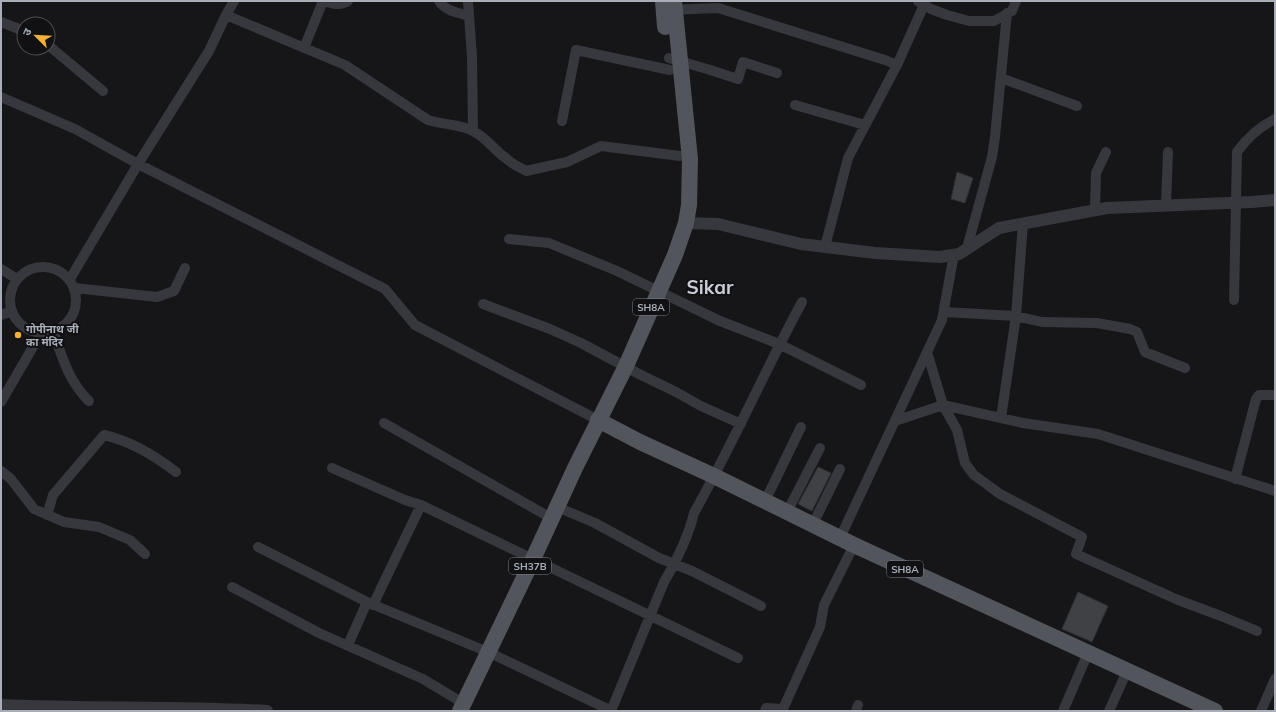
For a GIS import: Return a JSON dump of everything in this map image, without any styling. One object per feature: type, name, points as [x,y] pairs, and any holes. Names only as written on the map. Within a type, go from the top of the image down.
[{"type":"main road","name":"SH8A","points":[[669,5],[680,156],[688,188]]},
{"type":"main road","name":"SH8A","points":[[673,63],[690,158],[688,188],[689,205],[686,223],[675,255],[626,366],[598,420],[640,442],[714,476],[847,541],[1215,711]]},
{"type":"main road","name":"SH37B","points":[[462,707],[598,420]]},
{"type":"street","points":[[70,279],[138,164],[209,50],[234,1]]},
{"type":"street","points":[[304,48],[324,1],[335,5],[340,5],[348,1]]},
{"type":"street","points":[[439,1],[449,10],[469,16]]},
{"type":"street","points":[[468,1],[472,57],[473,131]]},
{"type":"street","points":[[825,247],[848,158],[897,65],[921,3],[947,15],[969,21],[994,21],[1012,11],[1016,1]]},
{"type":"street","points":[[669,5],[718,8],[807,35],[897,65]]},
{"type":"street","points":[[967,248],[992,157],[998,116],[1007,13]]},
{"type":"street","points":[[226,15],[345,65],[428,120],[437,124],[462,127],[473,131],[492,145],[506,159],[526,171],[567,162],[601,146],[680,156]]},
{"type":"street","points":[[1,22],[16,28]]},
{"type":"street","points":[[562,120],[576,50],[707,69],[738,79],[743,62],[777,73]]},
{"type":"street","points":[[56,52],[102,91]]},
{"type":"street","points":[[1001,78],[1077,106]]},
{"type":"street","points":[[1,97],[75,129],[138,164],[385,289],[415,325],[598,420]]},
{"type":"street","points":[[795,105],[865,125]]},
{"type":"street","points":[[1234,300],[1237,152],[1246,140],[1265,124],[1275,119]]},
{"type":"street","points":[[1095,210],[1096,173],[1106,152]]},
{"type":"street","points":[[1166,205],[1168,152]]},
{"type":"street","points":[[686,223],[718,224],[801,244],[875,253],[940,257],[959,254],[999,228],[1095,210],[1107,208],[1275,200]]},
{"type":"street","points":[[1001,418],[1016,316],[1023,223]]},
{"type":"street","points":[[509,239],[549,243],[617,271],[720,321],[778,344],[861,385]]},
{"type":"street","points":[[765,711],[766,708],[788,710],[820,627],[824,605],[847,541],[895,421],[942,320],[954,254]]},
{"type":"street","points":[[42,266],[53,267],[63,272],[70,279],[75,288],[77,300],[75,312],[69,322],[60,329],[49,333],[37,333],[26,329],[17,322],[12,311],[10,301],[11,290],[17,279],[23,273],[32,268],[42,266]]},
{"type":"street","points":[[75,288],[157,297],[174,291],[185,268]]},
{"type":"street","points":[[1,269],[17,279]]},
{"type":"street","points":[[258,547],[370,603],[488,652],[608,710],[664,582],[690,530],[694,513],[741,424],[778,344],[802,302]]},
{"type":"street","points":[[483,304],[550,329],[581,343],[701,406],[741,424]]},
{"type":"street","points":[[1,315],[12,311]]},
{"type":"street","points":[[944,312],[1016,316],[1042,322],[1097,323],[1130,330],[1137,332],[1145,352],[1185,368]]},
{"type":"street","points":[[53,331],[70,376],[81,393],[89,401]]},
{"type":"street","points":[[1,402],[42,333]]},
{"type":"street","points":[[928,352],[943,405],[957,430],[965,463],[974,475],[1000,494],[1082,537],[1076,554],[1178,600],[1221,616],[1257,632]]},
{"type":"street","points":[[1235,479],[1256,399],[1259,395],[1275,395]]},
{"type":"street","points":[[895,421],[943,405],[1023,423],[1098,434],[1275,491]]},
{"type":"street","points":[[384,423],[554,513],[595,523],[659,558],[761,606]]},
{"type":"street","points":[[765,501],[801,427]]},
{"type":"street","points":[[47,515],[53,495],[104,435],[120,439],[156,457],[176,472]]},
{"type":"street","points":[[787,512],[820,448]]},
{"type":"street","points":[[332,468],[405,500],[421,505],[738,658]]},
{"type":"street","points":[[813,524],[840,469]]},
{"type":"street","points":[[1,471],[11,479],[34,509],[64,522],[99,527],[130,540],[145,554]]},
{"type":"street","points":[[348,645],[421,505]]},
{"type":"street","points":[[232,586],[319,633],[423,679],[462,707]]},
{"type":"street","points":[[1063,711],[1088,653]]},
{"type":"street","points":[[1109,711],[1127,671]]},
{"type":"street","points":[[1260,711],[1275,679]]},
{"type":"street","points":[[1,705],[43,707],[170,707],[267,711]]},
{"type":"building","points":[[957,172],[973,178],[965,203],[951,199]]},
{"type":"building","points":[[818,467],[831,473],[812,511],[798,504]]},
{"type":"building","points":[[1078,592],[1108,606],[1092,642],[1062,629]]},
{"type":"place","name":"गोपीनाथ जी का मंदिर","points":[[18,335]]},
{"type":"district","name":"Sikar","points":[[710,287]]}]
